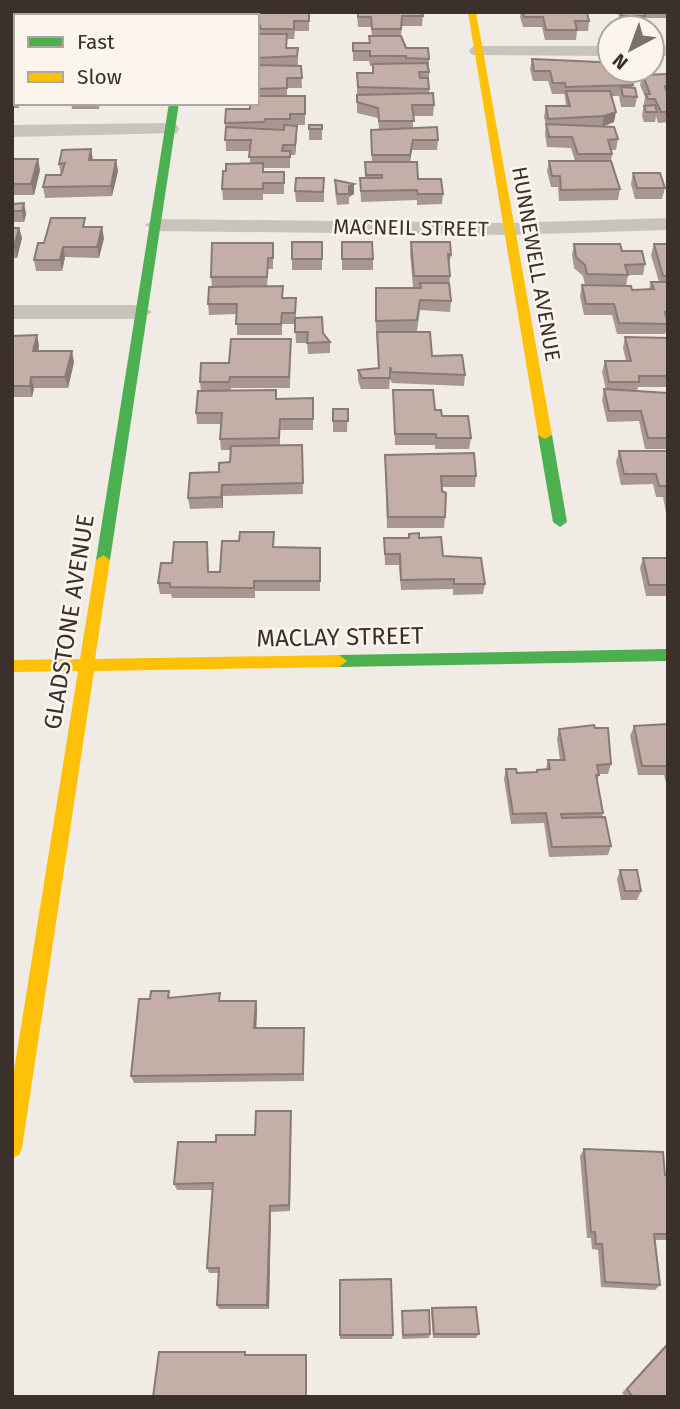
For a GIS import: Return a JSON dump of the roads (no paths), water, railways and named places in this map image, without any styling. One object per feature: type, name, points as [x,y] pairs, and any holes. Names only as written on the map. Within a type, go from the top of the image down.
[{"type":"street","name":"HUNNEWELL AVENUE","points":[[472,12],[560,522]]},
{"type":"street","points":[[478,51],[596,51]]},
{"type":"street","name":"GLADSTONE AVENUE","points":[[12,1148],[174,105]]},
{"type":"street","points":[[12,131],[170,130]]},
{"type":"street","name":"MACNEIL STREET","points":[[155,225],[508,229],[668,224]]},
{"type":"street","points":[[12,312],[141,312]]},
{"type":"street","name":"MACLAY STREET","points":[[12,666],[668,655]]}]
